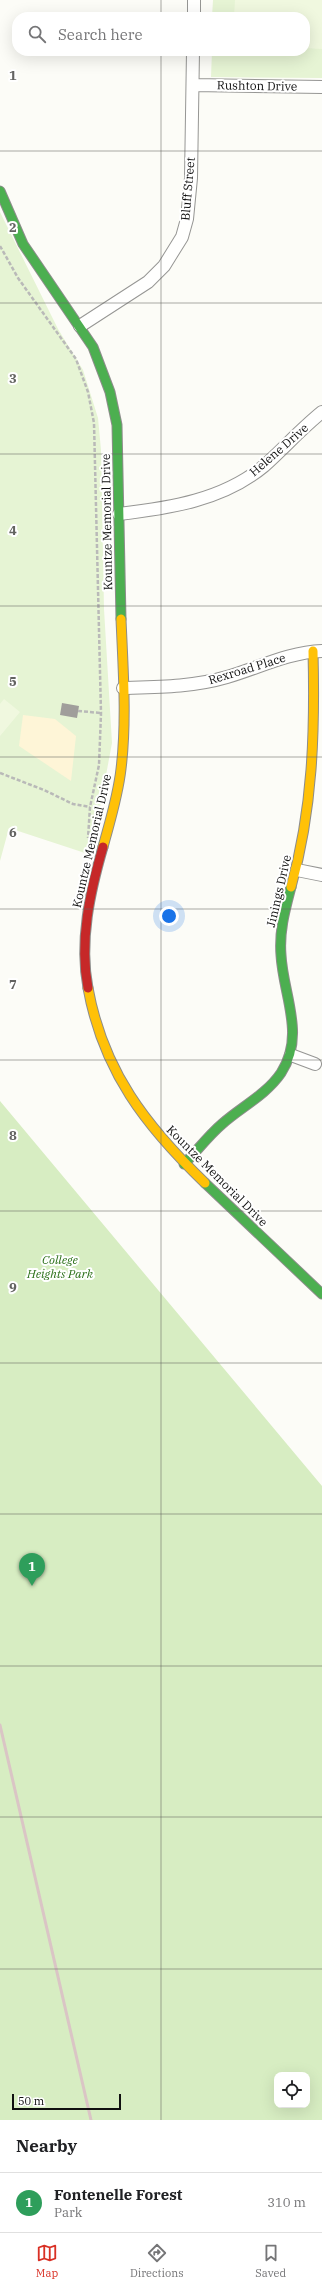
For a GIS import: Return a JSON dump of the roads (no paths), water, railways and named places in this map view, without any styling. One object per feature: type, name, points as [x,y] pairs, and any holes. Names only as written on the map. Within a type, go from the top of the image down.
[{"type":"street","points":[[194,0],[194,12]]},
{"type":"street","name":"Bluff Street","points":[[80,326],[148,282],[164,266],[182,238],[187,219],[191,178],[193,56]]},
{"type":"street","name":"Rushton Drive","points":[[193,85],[322,87]]},
{"type":"street","name":"Kountze Memorial Drive","points":[[0,191],[23,244],[80,326],[101,363],[117,425],[123,688],[119,784],[87,910],[84,960],[88,995],[98,1036],[125,1091],[149,1125],[184,1164],[322,1294]]},
{"type":"street","name":"Helene Drive","points":[[119,514],[174,506],[221,492],[263,466],[322,412]]},
{"type":"street","name":"Rexroad Place","points":[[123,688],[158,687],[202,683],[226,678],[292,656],[318,651]]},
{"type":"street","name":"Jinings Drive","points":[[184,1164],[221,1125],[266,1091],[285,1068],[291,1055],[293,1025],[282,970],[280,943],[285,909],[297,870],[312,777],[318,651]]},
{"type":"street","points":[[297,870],[322,875]]},
{"type":"street","points":[[291,1055],[315,1064]]},
{"type":"railway","points":[[0,1725],[91,2120]]},
{"type":"place","name":"Fontenelle Forest","points":[[32,1586]]},
{"type":"park label","name":"College Heights Park","points":[[60,1267]]}]
